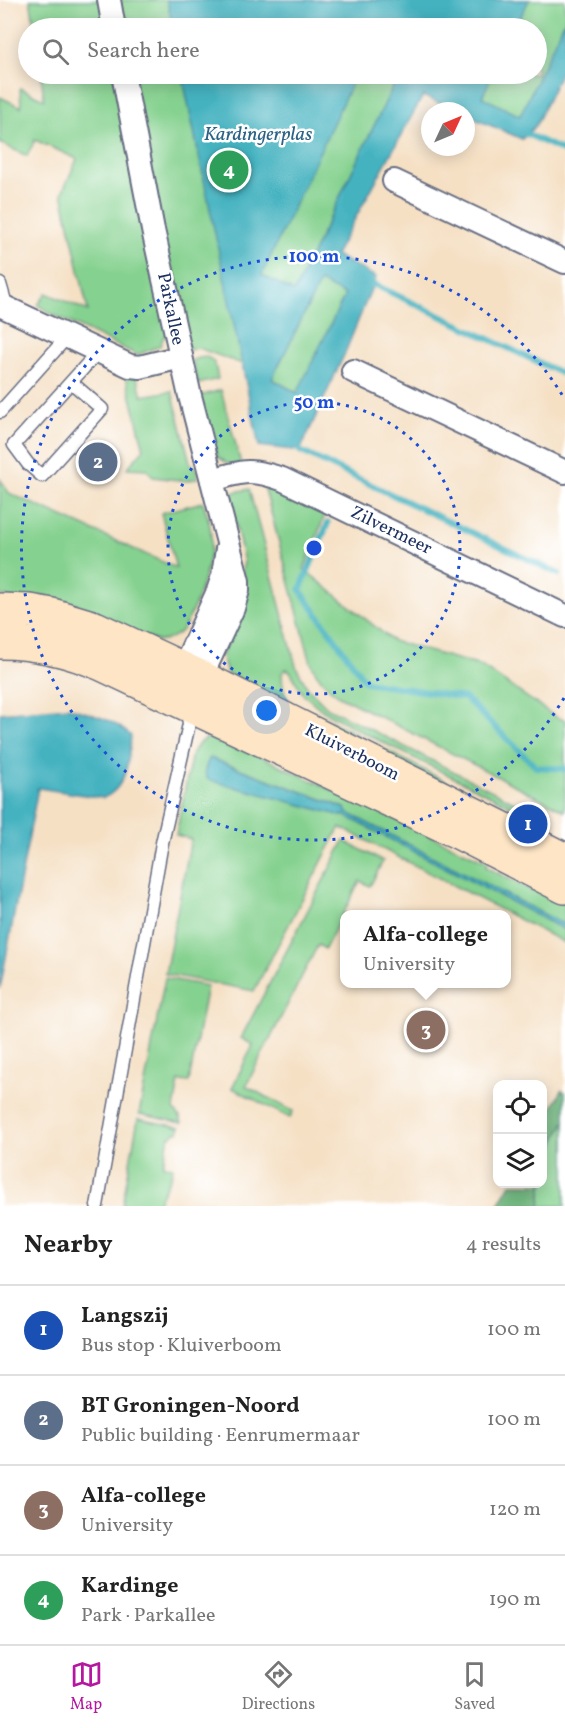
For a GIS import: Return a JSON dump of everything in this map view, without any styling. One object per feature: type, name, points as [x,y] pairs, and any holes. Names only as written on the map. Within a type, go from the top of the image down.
[{"type":"main road","name":"Kluiverboom","points":[[0,610],[30,611],[74,620],[460,833],[565,887]]},
{"type":"main road","name":"Kluiverboom","points":[[0,642],[34,644],[190,684],[565,860]]},
{"type":"street","points":[[109,0],[112,18]]},
{"type":"street","name":"Parkallee","points":[[125,84],[153,230],[181,357],[238,580],[236,599],[190,684]]},
{"type":"street","points":[[394,181],[565,262]]},
{"type":"street","points":[[3,307],[130,366],[140,367],[181,357]]},
{"type":"street","points":[[352,371],[565,472]]},
{"type":"street","name":"Zilvermeer","points":[[212,480],[248,471],[263,472],[282,479],[565,616]]},
{"type":"lane","points":[[0,284],[3,307]]},
{"type":"lane","points":[[0,412],[67,337]]},
{"type":"lane","points":[[71,382],[102,409],[42,476],[28,464],[14,445],[98,352]]},
{"type":"lane","points":[[97,1206],[162,843],[189,724],[190,684]]},
{"type":"green space","points":[[30,0],[565,0],[565,20],[547,58],[547,18],[33,18]]},
{"type":"green space","points":[[42,84],[394,84],[297,286],[293,335],[320,281],[345,295],[298,393],[272,379],[273,375],[198,348],[189,350],[188,345],[164,336],[160,346],[137,355],[38,305],[46,293],[88,311],[62,193],[77,159],[35,140],[27,156],[0,143],[0,97],[21,107],[20,88],[44,99]]},
{"type":"green space","points":[[456,84],[535,84],[520,116],[482,97],[483,94]]},
{"type":"green space","points":[[204,357],[213,362],[218,379],[198,384],[192,360]]},
{"type":"green space","points":[[126,377],[137,377],[142,396],[172,391],[191,466],[196,467],[198,478],[187,481],[153,477],[147,469],[127,468],[144,449]]},
{"type":"green space","points":[[221,390],[241,464],[228,464],[217,456],[200,396]]},
{"type":"green space","points":[[0,479],[9,493],[176,568],[161,513],[203,502],[210,527],[210,552],[204,577],[185,626],[174,636],[158,641],[0,595]]},
{"type":"green space","points":[[264,486],[325,515],[304,569],[393,641],[481,666],[556,717],[565,720],[565,811],[339,696],[322,681],[311,663]]},
{"type":"green space","points":[[249,489],[296,666],[307,687],[328,708],[532,811],[526,825],[227,674],[222,657],[244,562],[229,493]],"holes":[[[286,669],[290,671],[303,694],[323,711],[507,804],[511,810],[504,812],[312,711],[292,704],[283,688],[282,673]]]},
{"type":"green space","points":[[210,737],[221,738],[487,862],[486,867],[532,891],[535,887],[565,893],[565,925],[345,812],[345,808],[213,759],[205,770],[207,778],[214,781],[344,815],[565,930],[565,943],[511,915],[511,910],[501,910],[340,827],[254,991],[165,974],[191,839],[176,835],[192,753],[201,741]]},
{"type":"green space","points":[[344,841],[383,861],[370,886],[360,881],[345,910],[340,910],[340,920],[325,949],[318,945],[246,1086],[293,1111],[290,1118],[232,1088],[253,1045],[241,1038]]},
{"type":"green space","points":[[165,978],[207,986],[189,1082],[179,1081],[174,1109],[182,1123],[139,1114]]},
{"type":"green space","points":[[562,1090],[565,1092],[565,1121],[554,1142],[547,1166],[547,1134],[547,1118]]},
{"type":"green space","points":[[138,1119],[180,1127],[178,1132],[169,1137],[163,1165],[173,1167],[156,1206],[122,1206]]},
{"type":"green space","points":[[565,1121],[565,1206],[540,1206],[542,1188],[547,1188],[547,1166]]},
{"type":"green space","points":[[509,1188],[542,1188],[540,1206],[498,1206]]},
{"type":"water","points":[[167,0],[529,0],[520,18],[171,18]]},
{"type":"water","name":"Kardingerplas","points":[[565,20],[565,63],[536,125],[522,139],[475,119],[475,102],[437,102],[423,96],[335,255],[376,277],[345,353],[300,451],[259,446],[184,84],[351,84],[262,275],[294,292],[394,84],[488,84],[482,97],[520,116],[535,84],[547,84],[547,58]],"holes":[[[320,282],[345,295],[297,393],[272,379]]]},
{"type":"water","points":[[68,707],[110,721],[131,736],[128,763],[117,788],[103,798],[38,788],[0,989],[0,713]]},
{"type":"water","points":[[210,758],[345,808],[346,812],[565,925],[565,930],[344,815],[209,780],[205,769]]},
{"type":"waterway","points":[[527,134],[565,152]]},
{"type":"waterway","points":[[373,284],[565,375]]},
{"type":"waterway","points":[[300,451],[559,574]]},
{"type":"waterway","points":[[328,523],[300,590],[366,682],[465,698],[536,767],[565,769]]},
{"type":"place","name":"Kardinge","points":[[229,170]]},
{"type":"place","name":"BT Groningen-Noord","points":[[98,462]]},
{"type":"place","name":"Langszij","points":[[528,824]]},
{"type":"place","name":"Alfa-college","points":[[426,1030]]}]
